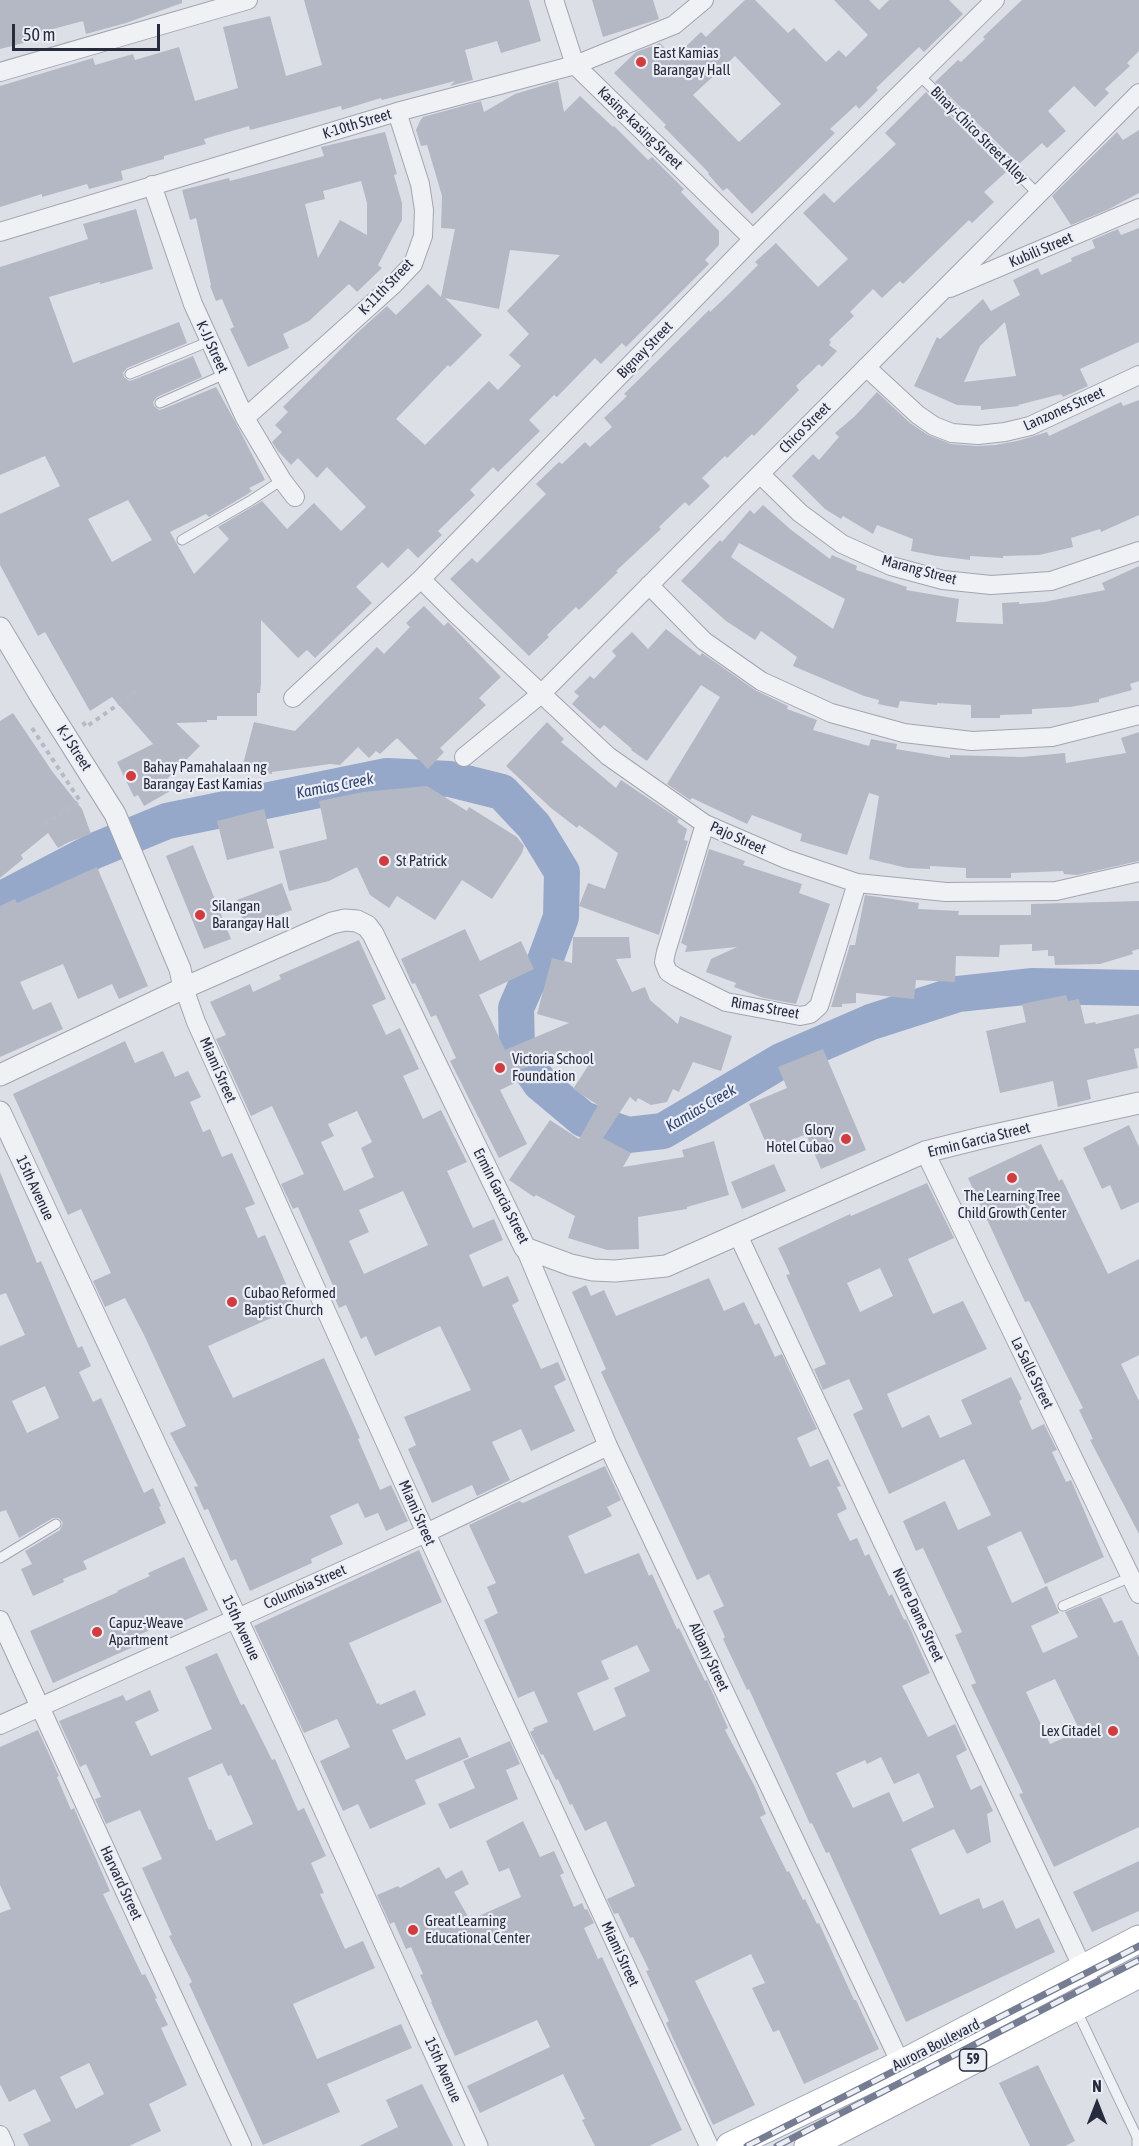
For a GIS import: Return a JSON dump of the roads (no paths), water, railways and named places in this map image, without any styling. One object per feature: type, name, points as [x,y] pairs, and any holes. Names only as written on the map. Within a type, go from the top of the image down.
[{"type":"main road","name":"Aurora Boulevard","points":[[730,2146],[759,2136],[1139,1940]]},
{"type":"main road","name":"Aurora Boulevard","points":[[812,2145],[1139,1974]]},
{"type":"street","points":[[0,72],[248,0]]},
{"type":"street","name":"Kasing-kasing Street","points":[[554,0],[575,65],[753,239]]},
{"type":"street","name":"K-10th Street","points":[[0,232],[397,112],[575,65],[674,25],[704,0]]},
{"type":"street","name":"Bignay Street","points":[[293,698],[422,579],[753,239],[995,0]]},
{"type":"street","name":"Chico Street","points":[[464,757],[540,694],[1139,93]]},
{"type":"street","name":"K-11th Street","points":[[245,418],[393,285],[413,264],[423,236],[424,210],[420,184],[397,112]]},
{"type":"street","name":"K-JJ Street","points":[[152,185],[193,304],[245,418],[282,480],[295,497]]},
{"type":"street","name":"Kubili Street","points":[[942,291],[1139,207]]},
{"type":"street","name":"Lanzones Street","points":[[866,367],[918,415],[934,426],[952,433],[978,435],[1030,426],[1139,375]]},
{"type":"street","name":"Marang Street","points":[[760,474],[800,513],[842,544],[891,566],[942,580],[992,585],[1051,581],[1139,551]]},
{"type":"street","name":"Pajo Street","points":[[422,579],[540,694],[608,756],[705,824],[786,859],[857,883],[946,892],[1056,891],[1139,872]]},
{"type":"street","points":[[649,585],[704,641],[761,681],[831,713],[904,733],[972,741],[1052,737],[1139,715]]},
{"type":"street","name":"K-J Street","points":[[0,628],[116,814],[141,873]]},
{"type":"street","name":"Rimas Street","points":[[705,824],[664,962],[668,972],[726,1002],[800,1016],[810,1014],[819,1006],[857,883]]},
{"type":"street","name":"Miami Street","points":[[141,873],[180,969],[184,988],[201,1033],[426,1533],[709,2146]]},
{"type":"street","name":"Ermin Garcia Street","points":[[0,1075],[184,988],[333,923],[345,920],[367,926],[374,934],[525,1248],[571,1265],[593,1270],[666,1266],[925,1152],[1139,1103]]},
{"type":"street","name":"15th Avenue","points":[[0,1113],[236,1618],[477,2146]]},
{"type":"street","name":"La Salle Street","points":[[925,1152],[1135,1585]]},
{"type":"street","name":"Notre Dame Street","points":[[738,1235],[1084,1967],[1086,2002]]},
{"type":"street","name":"Albany Street","points":[[525,1248],[608,1446],[901,2064]]},
{"type":"street","name":"Columbia Street","points":[[0,1725],[426,1533],[608,1446]]},
{"type":"street","name":"Harvard Street","points":[[0,1620],[242,2146]]},
{"type":"street","points":[[0,2135],[5,2146]]},
{"type":"lane","name":"Binay-Chico Street Alley","points":[[919,75],[1038,194]]},
{"type":"lane","points":[[130,374],[210,341]]},
{"type":"lane","points":[[160,403],[225,374]]},
{"type":"lane","points":[[182,540],[282,480]]},
{"type":"lane","points":[[0,1558],[56,1524]]},
{"type":"lane","points":[[1063,1606],[1135,1585]]},
{"type":"lane","points":[[1086,2002],[1137,2137],[1137,2146]]},
{"type":"waterway","name":"Kamias Creek","points":[[0,900],[94,851],[167,821],[387,776],[450,779],[502,792],[534,826],[562,872],[561,917],[543,966],[527,983],[516,1008],[517,1049],[540,1083],[583,1119],[628,1135],[663,1131],[781,1061],[871,1022],[958,994],[1033,986],[1139,988]]},
{"type":"railway","points":[[747,2146],[1139,1946]]},
{"type":"railway","points":[[777,2146],[1139,1960]]},
{"type":"place","name":"East Kamias Barangay Hall","points":[[641,62]]},
{"type":"place","name":"Bahay Pamahalaan ng Barangay East Kamias","points":[[131,776]]},
{"type":"place","name":"St Patrick","points":[[384,861]]},
{"type":"place","name":"Silangan Barangay Hall","points":[[200,915]]},
{"type":"place","name":"Victoria School Foundation","points":[[500,1068]]},
{"type":"place","name":"Glory Hotel Cubao","points":[[846,1139]]},
{"type":"place","name":"The Learning Tree Child Growth Center","points":[[1012,1178]]},
{"type":"place","name":"Cubao Reformed Baptist Church","points":[[232,1302]]},
{"type":"place","name":"Capuz-Weave Apartment","points":[[97,1632]]},
{"type":"place","name":"Lex Citadel","points":[[1113,1731]]},
{"type":"place","name":"Great Learning Educational Center","points":[[413,1930]]}]
